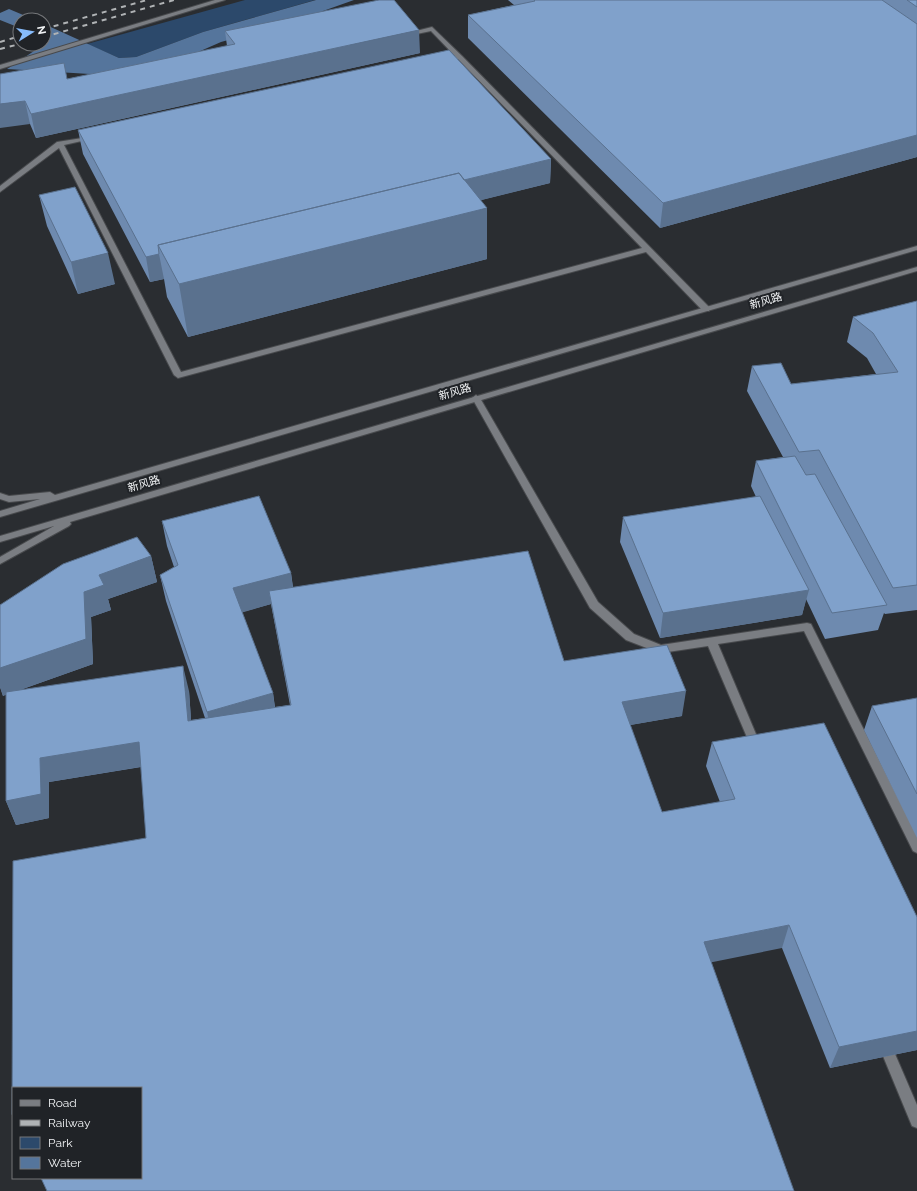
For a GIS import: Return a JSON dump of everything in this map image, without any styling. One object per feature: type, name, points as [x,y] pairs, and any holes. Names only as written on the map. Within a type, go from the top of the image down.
[{"type":"main road","points":[[0,67],[222,0]]},
{"type":"main road","points":[[401,35],[432,28],[706,309]]},
{"type":"main road","points":[[437,62],[460,57]]},
{"type":"main road","points":[[0,190],[60,144],[99,136]]},
{"type":"main road","points":[[60,144],[178,374],[648,249]]},
{"type":"main road","name":"新风路","points":[[0,514],[917,248]]},
{"type":"main road","name":"新风路","points":[[0,539],[917,268]]},
{"type":"main road","points":[[476,398],[594,606],[630,637],[661,649],[807,627],[917,848]]},
{"type":"main road","points":[[0,496],[9,499],[74,493]]},
{"type":"main road","points":[[0,561],[85,514]]},
{"type":"main road","points":[[712,642],[761,758]]},
{"type":"main road","points":[[880,1034],[917,1121]]},
{"type":"green space","points":[[245,0],[315,0],[203,32],[136,57],[119,58],[87,44]]},
{"type":"water","points":[[316,0],[354,0],[292,22],[221,42],[150,73],[123,76],[7,69],[32,52],[52,52],[52,28],[119,58],[136,57],[203,32]]},
{"type":"water","points":[[9,9],[16,12],[12,12],[12,25],[0,20],[0,13]]},
{"type":"building","points":[[379,0],[394,0],[419,30],[31,114],[25,101],[0,104],[0,74],[64,63],[67,79],[235,44],[225,31]]},
{"type":"building","points":[[534,0],[882,0],[917,24],[917,135],[663,203],[468,15],[535,1]]},
{"type":"building","points":[[907,0],[917,0],[917,7]]},
{"type":"building","points":[[449,50],[551,159],[464,180],[459,173],[158,245],[159,254],[146,257],[78,130]]},
{"type":"building","points":[[459,173],[487,208],[179,284],[158,245]]},
{"type":"building","points":[[75,187],[108,253],[71,262],[39,195]]},
{"type":"building","points":[[917,301],[917,585],[893,588],[819,450],[799,452],[752,366],[781,363],[791,384],[898,372],[873,333],[853,317]]},
{"type":"building","points":[[795,456],[806,475],[815,474],[887,605],[832,613],[756,461]]},
{"type":"building","points":[[259,496],[291,573],[233,588],[273,693],[207,712],[160,575],[178,565],[162,521]]},
{"type":"building","points":[[760,496],[809,590],[663,613],[623,517]]},
{"type":"building","points":[[137,537],[151,556],[99,575],[104,585],[84,592],[86,639],[0,668],[0,605],[63,564]]},
{"type":"building","points":[[528,551],[564,661],[667,645],[686,691],[622,702],[662,812],[735,799],[712,742],[824,723],[917,917],[917,1031],[839,1047],[789,925],[704,942],[794,1191],[47,1191],[41,1179],[142,1179],[142,1087],[12,1087],[13,861],[146,838],[139,742],[40,758],[41,794],[6,801],[6,692],[183,666],[188,721],[291,705],[269,591]]},
{"type":"building","points":[[917,698],[917,794],[872,706]]},
{"type":"railway","points":[[52,27],[147,0]]},
{"type":"railway","points":[[52,35],[174,0]]},
{"type":"railway","points":[[0,42],[12,38]]},
{"type":"railway","points":[[0,49],[12,46]]}]
